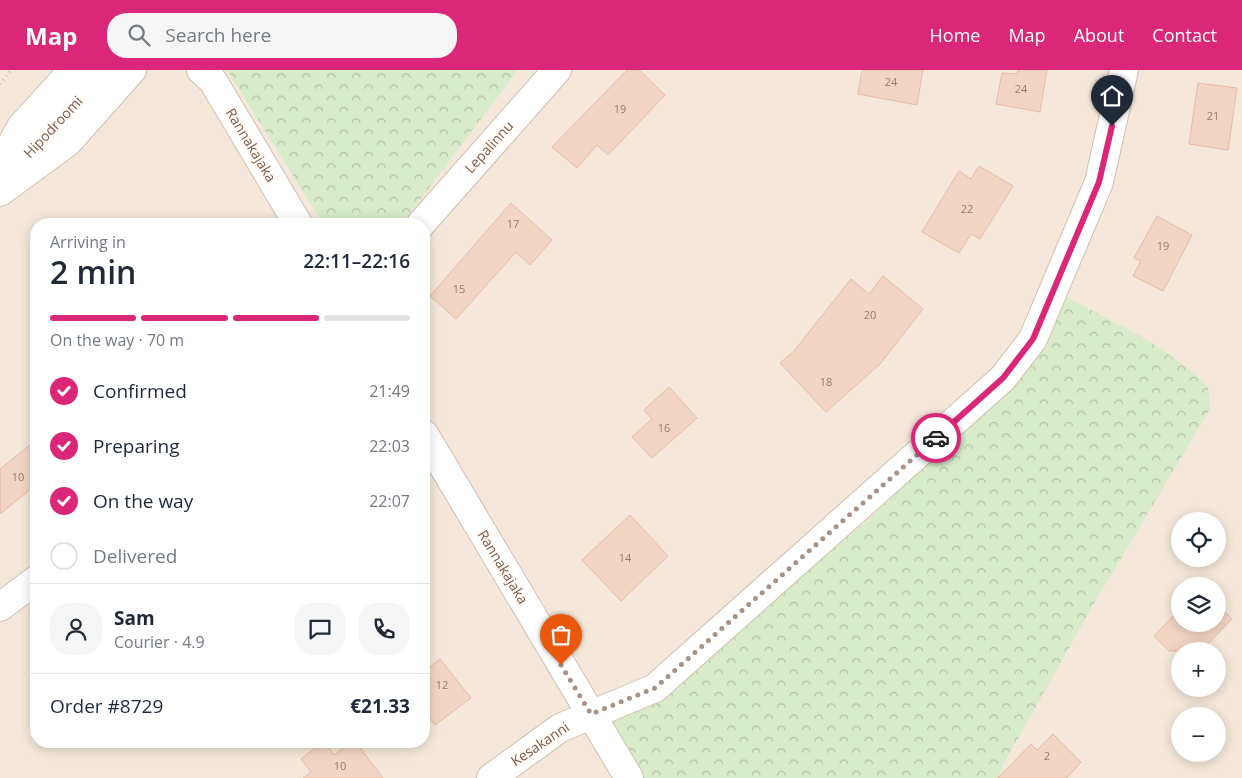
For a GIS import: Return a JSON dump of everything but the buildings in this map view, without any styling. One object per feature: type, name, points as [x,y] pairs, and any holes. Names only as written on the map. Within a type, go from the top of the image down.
[{"type":"street","points":[[0,165],[21,128],[73,70]]},
{"type":"street","name":"Hipodroomi","points":[[0,183],[106,70]]},
{"type":"street","points":[[0,192],[68,142],[132,70]]},
{"type":"street","name":"Rannakajaka","points":[[201,70],[213,81],[294,218]]},
{"type":"street","name":"Lepalinnu","points":[[426,218],[557,70]]},
{"type":"street","name":"Kesakanni","points":[[490,778],[560,728],[655,688],[1003,378],[1033,339],[1099,182],[1124,70]]},
{"type":"street","name":"Rannakajaka","points":[[430,444],[629,778]]},
{"type":"street","points":[[0,607],[30,584]]},
{"type":"path","points":[[0,84],[11,70]]},
{"type":"shaded area","points":[[0,70],[1242,70],[1242,778],[0,778]]},
{"type":"green space","points":[[227,70],[518,70],[407,218],[319,218]]},
{"type":"green space","points":[[1054,290],[1146,339],[1191,370],[1208,387],[1210,409],[1095,602],[1004,763],[998,778],[630,778],[599,730],[866,522],[893,496],[959,422]]},
{"type":"way so far","points":[[561,665],[591,714],[655,688],[936,438]]},
{"type":"route","points":[[936,438],[1003,378],[1033,339],[1099,182],[1112,126]]}]
